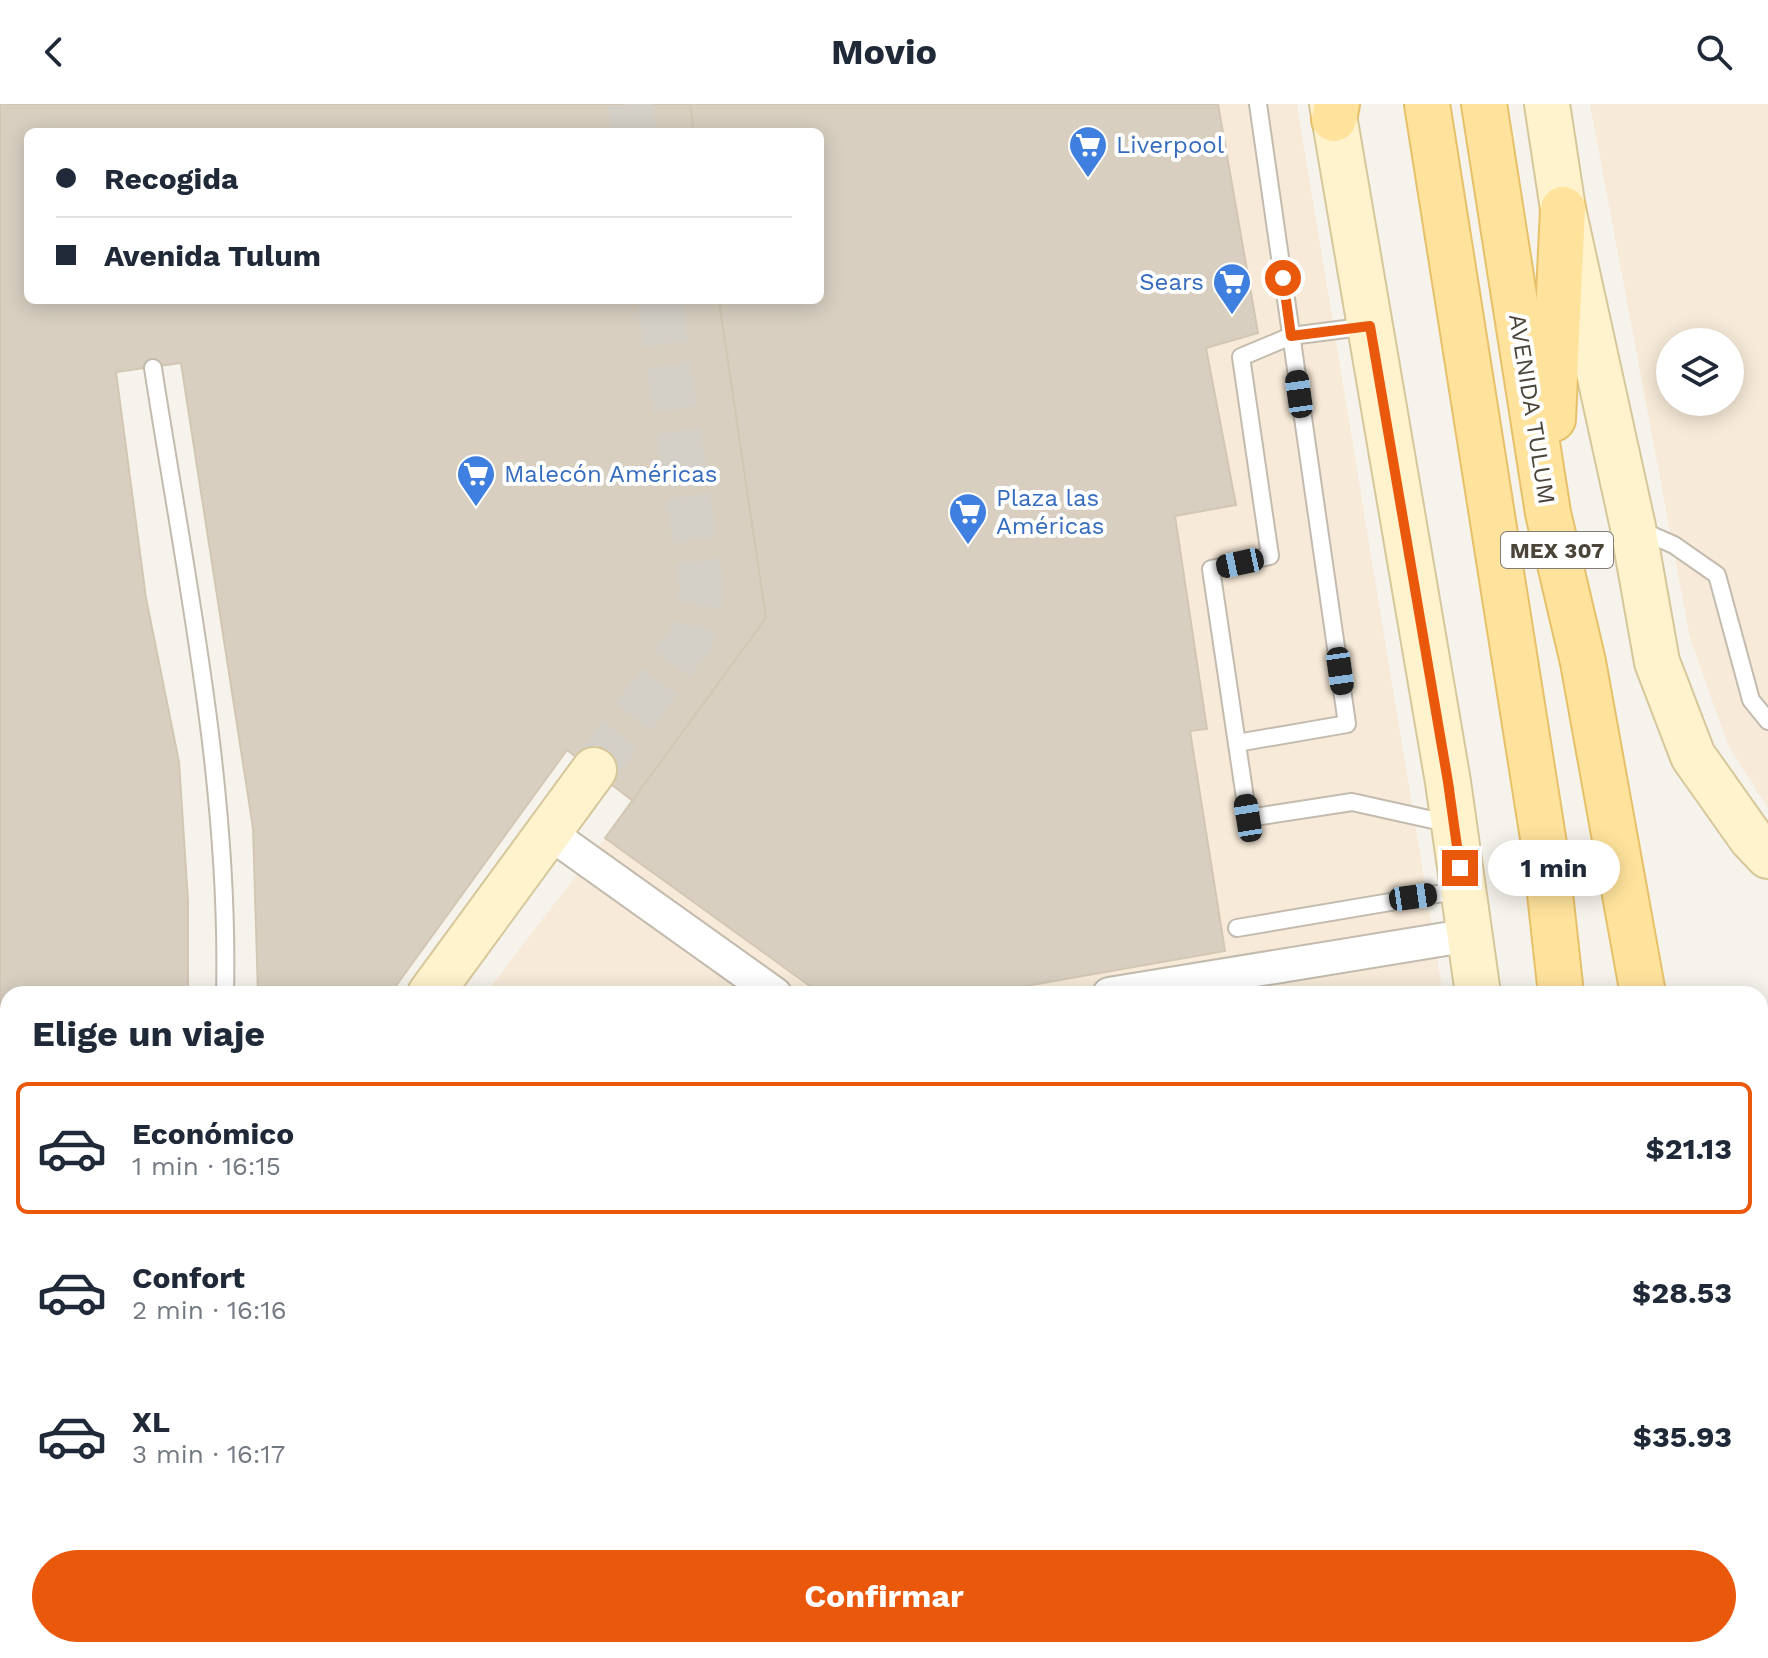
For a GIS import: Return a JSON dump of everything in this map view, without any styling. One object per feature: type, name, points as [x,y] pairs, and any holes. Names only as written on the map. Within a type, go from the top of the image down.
[{"type":"main road","name":"MEX 307","points":[[1427,104],[1546,857],[1560,986]]},
{"type":"main road","name":"AVENIDA TULUM","points":[[1484,104],[1548,513],[1583,662],[1642,986]]},
{"type":"main road","points":[[1548,513],[1563,209]]},
{"type":"street","points":[[1547,104],[1563,209],[1633,527],[1657,662],[1693,756],[1751,838],[1768,856]]},
{"type":"street","points":[[1334,109],[1453,824],[1477,986]]},
{"type":"street","points":[[436,986],[594,770]]},
{"type":"street","points":[[548,832],[764,986]]},
{"type":"street","points":[[1158,986],[1470,935]]},
{"type":"lane","points":[[1237,743],[1347,724],[1258,104]]},
{"type":"lane","points":[[1370,326],[1291,336],[1241,357],[1270,556],[1211,569],[1248,818],[1352,802],[1453,824]]},
{"type":"lane","points":[[153,368],[217,781],[225,877],[225,986]]},
{"type":"lane","points":[[1633,527],[1674,545],[1717,575],[1751,700],[1768,721]]},
{"type":"lane","points":[[1237,928],[1463,890]]},
{"type":"shaded area","name":"Plaza las Américas","points":[[689,104],[1297,104],[1442,986],[491,986],[605,838],[766,618],[819,304],[824,304],[824,128],[801,128]]},
{"type":"shaded area","points":[[1590,104],[1768,104],[1768,808],[1728,745],[1690,638]]},
{"type":"building","name":"Malecón Américas","points":[[0,104],[690,104],[693,128],[24,128],[24,304],[720,304],[766,618],[633,801],[567,750],[396,986],[258,986],[253,828],[181,363],[116,372],[146,598],[179,762],[188,901],[188,986],[0,986]]},
{"type":"building","name":"Plaza las Américas","points":[[690,104],[1218,104],[1258,333],[1206,348],[1236,505],[1175,516],[1207,729],[1190,731],[1225,951],[1026,986],[810,986],[605,838],[766,618],[720,304],[824,304],[824,128],[693,128]]},
{"type":"tunnel","points":[[630,104],[633,128]]},
{"type":"tunnel","points":[[594,770],[692,637],[702,590],[660,304]]},
{"type":"place","name":"Liverpool","points":[[1088,179]]},
{"type":"place","name":"Sears","points":[[1232,316]]},
{"type":"place","name":"Malecón Américas","points":[[476,508]]},
{"type":"place","name":"Plaza las Américas","points":[[968,546]]},
{"type":"route","points":[[1283,278],[1291,336],[1370,326],[1460,868]]}]
